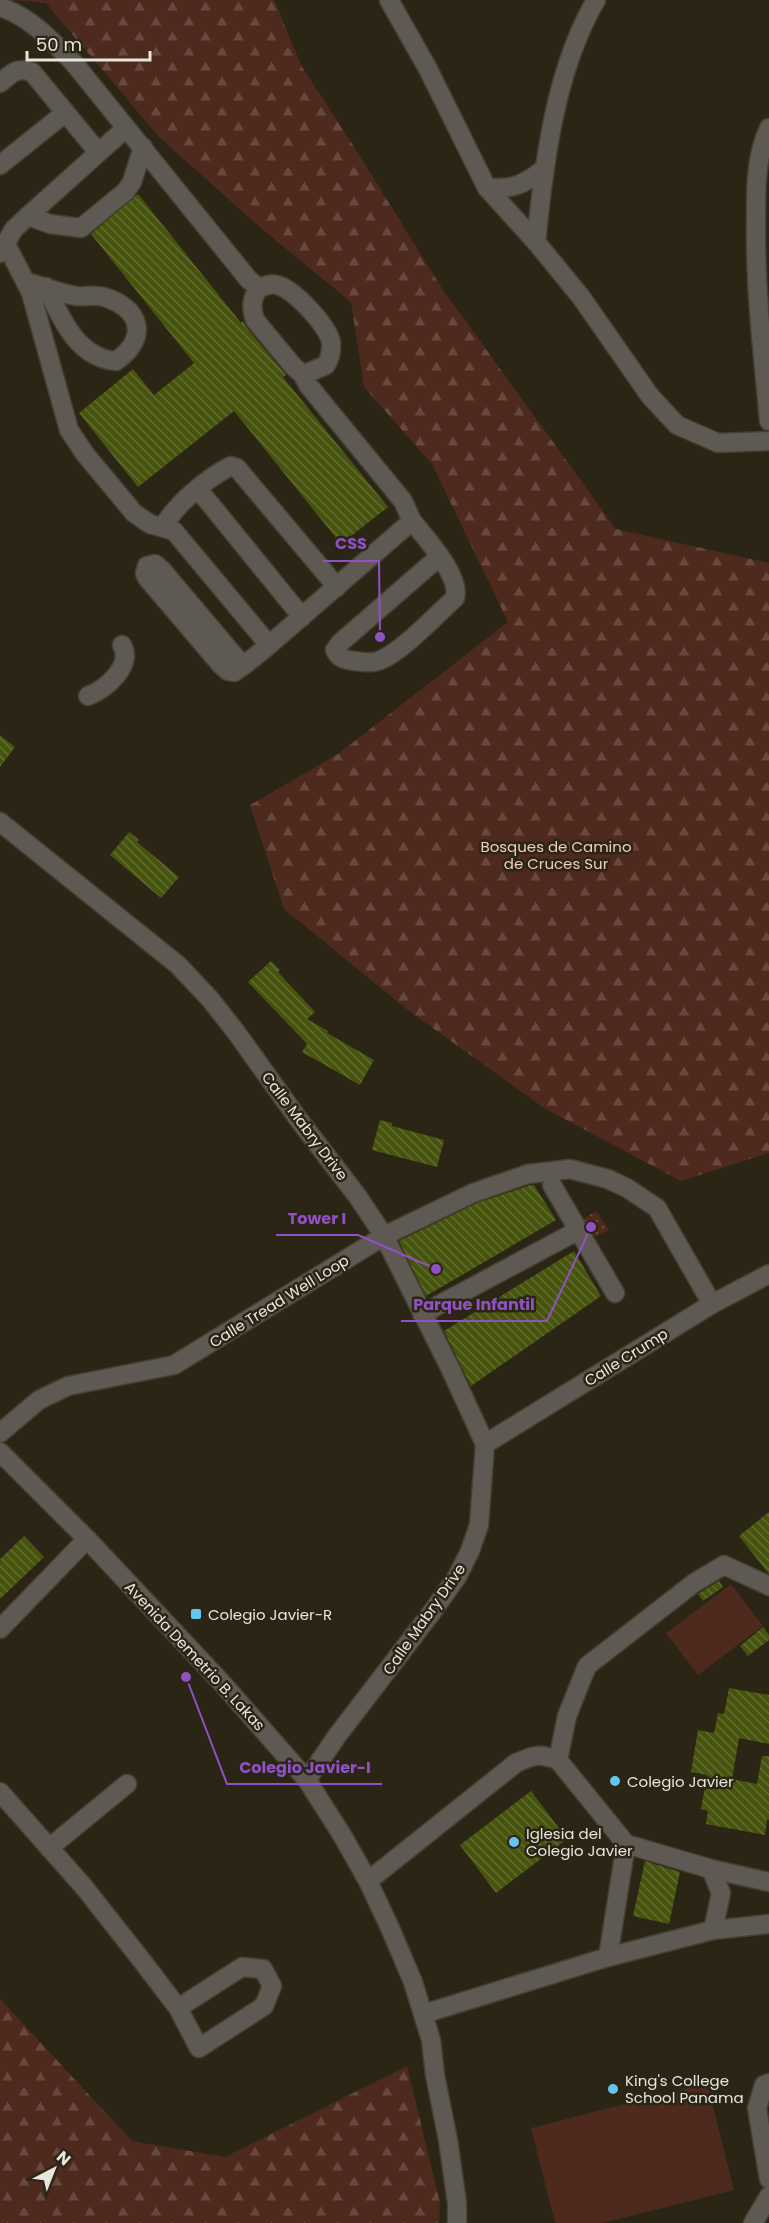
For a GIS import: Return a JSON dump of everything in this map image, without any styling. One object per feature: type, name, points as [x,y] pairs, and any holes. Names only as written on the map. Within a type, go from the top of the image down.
[{"type":"street","points":[[389,0],[428,69],[487,188],[536,242],[581,297],[650,396],[677,425],[718,443],[769,441]]},
{"type":"street","points":[[536,242],[544,169],[562,80],[582,24],[596,0]]},
{"type":"street","points":[[0,7],[12,11],[45,34],[73,62],[249,280],[258,288]]},
{"type":"street","points":[[0,83],[13,72],[22,69],[32,72],[98,152]]},
{"type":"street","points":[[0,165],[66,114]]},
{"type":"street","points":[[126,128],[14,229],[3,249],[31,293],[69,430],[85,454],[134,513],[150,524],[174,531],[269,645]]},
{"type":"street","points":[[769,128],[764,138],[756,176],[755,263],[769,421]]},
{"type":"street","points":[[28,216],[50,224],[81,228],[126,191],[132,182],[143,147]]},
{"type":"street","points":[[487,188],[508,189],[525,183],[544,169]]},
{"type":"street","points":[[26,282],[46,287],[77,296],[102,296],[114,301],[133,315],[138,335],[127,353],[116,361],[93,356],[64,324],[46,287]]},
{"type":"street","points":[[303,375],[326,365],[331,356],[328,334],[289,290],[276,285],[258,288],[253,295],[252,313],[255,320],[303,375],[308,385],[403,501],[411,521],[440,557],[457,592],[455,598],[400,648],[378,661],[360,662],[345,660],[338,656],[335,650],[339,644],[440,557]]},
{"type":"street","points":[[163,526],[173,511],[218,473],[231,466],[237,468],[337,587]]},
{"type":"street","points":[[198,489],[302,617]]},
{"type":"street","points":[[243,666],[162,570],[155,564],[147,566],[145,573],[147,578],[221,665],[228,671],[234,672],[243,666],[269,645],[302,617],[411,521]]},
{"type":"street","points":[[88,696],[105,686],[126,662],[126,652],[122,645]]},
{"type":"street","name":"Calle Mabry Drive","points":[[0,822],[178,964],[210,999],[358,1197],[384,1236],[485,1444],[479,1525],[470,1551],[457,1577],[337,1736],[307,1780]]},
{"type":"street","name":"Calle Tread Well Loop","points":[[0,1432],[39,1400],[68,1386],[174,1365],[384,1236],[473,1193],[528,1174],[570,1169],[608,1179],[627,1188],[657,1208],[712,1304]]},
{"type":"street","points":[[552,1185],[615,1293]]},
{"type":"street","points":[[422,1314],[577,1231]]},
{"type":"street","name":"Calle Crump","points":[[485,1444],[712,1304],[769,1274]]},
{"type":"street","name":"Avenida Demetrio B. Lakas","points":[[0,1452],[87,1539],[222,1683],[307,1780],[368,1881],[413,1982],[431,2040],[457,2203],[457,2223]]},
{"type":"street","points":[[0,1629],[87,1539]]},
{"type":"street","points":[[558,1760],[567,1716],[587,1666],[694,1583],[724,1565],[769,1586]]},
{"type":"street","points":[[368,1881],[516,1763],[542,1754],[558,1760],[626,1844],[711,1869],[769,1882]]},
{"type":"street","points":[[49,1848],[127,1784]]},
{"type":"street","points":[[0,1792],[84,1887],[178,2008],[200,2048],[264,2006],[272,1986],[263,1969],[242,1967],[178,2008]]},
{"type":"street","points":[[608,1958],[626,1844]]},
{"type":"street","points":[[711,1869],[721,1893],[713,1930]]},
{"type":"street","points":[[423,2014],[608,1958],[713,1930],[769,1924]]},
{"type":"street","points":[[769,2083],[764,2085],[757,2108],[769,2179]]},
{"type":"street","points":[[753,2223],[769,2196]]},
{"type":"green space","name":"Bosques de Camino de Cruces Sur","points":[[8,0],[274,0],[302,67],[443,290],[616,529],[769,563],[769,1153],[681,1181],[544,1108],[409,1011],[284,909],[250,805],[338,754],[508,622],[432,464],[364,387],[351,302],[263,230],[159,137],[46,3]]},
{"type":"green space","points":[[596,1211],[609,1230],[584,1242],[574,1225]]},
{"type":"green space","points":[[731,1584],[763,1626],[698,1675],[666,1633]]},
{"type":"green space","points":[[0,1999],[132,2141],[225,2157],[407,2066],[440,2203],[439,2223],[0,2223]]},
{"type":"green space","points":[[707,2083],[734,2190],[602,2223],[555,2223],[531,2128]]},
{"type":"building","points":[[138,194],[241,323],[243,321],[286,375],[283,377],[388,507],[341,544],[234,411],[138,487],[79,413],[133,369],[154,395],[194,363],[91,234]]},
{"type":"building","points":[[0,735],[15,747],[0,767]]},
{"type":"building","points":[[129,832],[139,840],[137,842],[179,877],[161,898],[110,855]]},
{"type":"building","points":[[271,961],[280,970],[278,972],[315,1012],[307,1019],[374,1060],[360,1085],[302,1052],[307,1044],[248,982]]},
{"type":"building","points":[[380,1120],[392,1123],[392,1126],[444,1140],[437,1167],[372,1150]]},
{"type":"building","points":[[534,1185],[556,1220],[426,1296],[399,1241],[477,1203]]},
{"type":"building","points":[[574,1251],[601,1296],[471,1386],[444,1331]]},
{"type":"building","points":[[769,1512],[769,1574],[739,1536]]},
{"type":"building","points":[[24,1536],[44,1557],[0,1599],[0,1559]]},
{"type":"building","points":[[719,1581],[723,1587],[703,1601],[698,1594]]},
{"type":"building","points":[[763,1627],[769,1635],[769,1640],[748,1656],[740,1646]]},
{"type":"building","points":[[729,1688],[769,1695],[769,1744],[739,1738],[732,1779],[757,1784],[762,1756],[769,1756],[769,1820],[767,1819],[765,1835],[706,1824],[708,1811],[701,1809],[707,1775],[691,1772],[698,1730],[714,1733],[718,1713],[724,1714]]},
{"type":"building","name":"Iglesia del Colegio Javier","points":[[531,1791],[567,1839],[496,1893],[460,1845]]},
{"type":"building","points":[[645,1861],[680,1872],[669,1924],[633,1916]]},
{"type":"place","name":"CSS","points":[[380,637]]},
{"type":"place","name":"Parque Infantil","points":[[591,1227]]},
{"type":"place","name":"Tower I","points":[[436,1269]]},
{"type":"place","name":"Colegio Javier-R","points":[[196,1614]]},
{"type":"place","name":"Colegio Javier-I","points":[[186,1677]]},
{"type":"place","name":"Colegio Javier","points":[[615,1781]]},
{"type":"place","name":"Iglesia del Colegio Javier","points":[[514,1842]]},
{"type":"place","name":"King's College School Panama","points":[[613,2089]]}]
